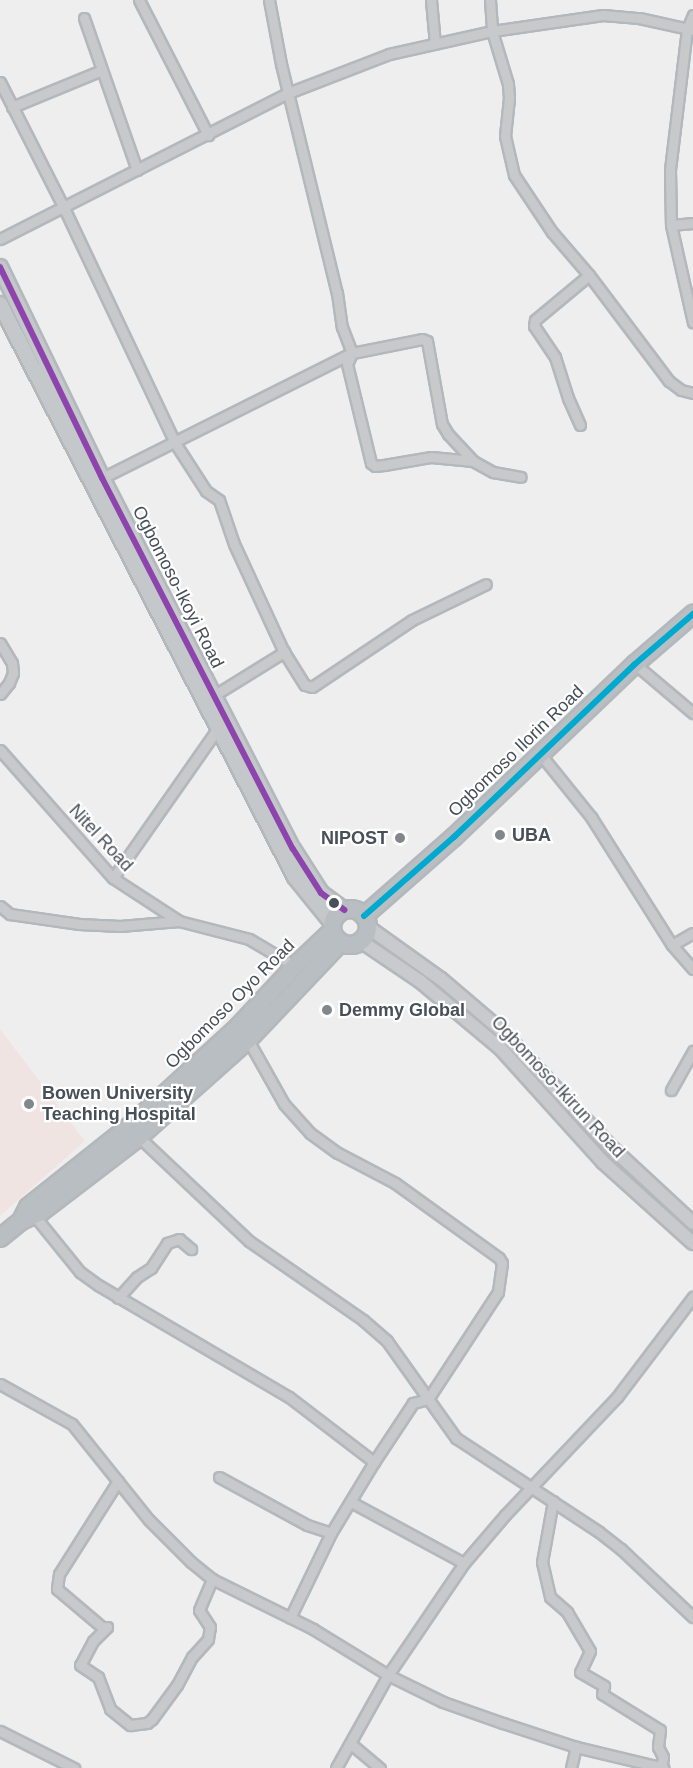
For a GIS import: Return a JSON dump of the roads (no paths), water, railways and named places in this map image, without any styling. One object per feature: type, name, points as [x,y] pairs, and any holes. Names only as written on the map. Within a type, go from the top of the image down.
[{"type":"highway","name":"Ogbomoso Ilorin Road","points":[[365,928],[454,837],[635,664],[693,614]]},
{"type":"highway","points":[[344,910],[357,910],[365,928],[351,946],[334,933],[344,910]]},
{"type":"highway","name":"Ogbomoso Oyo Road","points":[[0,1239],[140,1117],[237,1028],[295,966],[334,933]]},
{"type":"highway","name":"Ogbomoso Oyo Road","points":[[28,1215],[139,1137],[248,1040],[334,933]]},
{"type":"main road","name":"Ogbomoso-Ikoyi Road","points":[[0,267],[102,478],[213,696],[311,880],[321,893],[344,910]]},
{"type":"main road","name":"Ogbomoso-Ikoyi Road","points":[[0,304],[294,877],[334,933]]},
{"type":"main road","points":[[36,375],[49,368]]},
{"type":"main road","name":"Ogbomoso-Ikirun Road","points":[[365,928],[441,979],[501,1030],[612,1148],[693,1222]]},
{"type":"main road","name":"Ogbomoso-Ikirun Road","points":[[365,928],[421,982],[493,1042],[621,1180],[693,1243]]},
{"type":"street","points":[[139,0],[208,135]]},
{"type":"street","points":[[269,0],[288,93],[337,293],[342,327],[352,352],[347,364],[371,463],[375,466],[431,457],[473,461]]},
{"type":"street","points":[[431,0],[435,44]]},
{"type":"street","points":[[490,0],[492,30],[508,84],[509,98],[505,136],[514,174],[552,232],[589,275],[669,381],[681,390],[693,393]]},
{"type":"street","points":[[0,239],[288,93],[389,54],[492,30],[603,15],[639,18],[690,30]]},
{"type":"street","points":[[693,15],[670,170],[671,225],[693,323]]},
{"type":"street","points":[[84,18],[137,170]]},
{"type":"street","points":[[12,107],[102,70]]},
{"type":"street","points":[[0,82],[63,206],[175,443],[206,491],[219,500],[234,544],[284,652],[305,685],[312,687],[412,620],[486,584]]},
{"type":"street","points":[[671,225],[693,222]]},
{"type":"street","points":[[580,425],[568,398],[555,357],[534,326],[536,320],[589,275]]},
{"type":"street","points":[[102,478],[352,352],[423,339],[427,341],[442,424],[455,444],[473,461],[493,472],[521,477]]},
{"type":"street","points":[[0,643],[12,663],[14,672],[0,694]]},
{"type":"street","points":[[213,696],[284,652]]},
{"type":"street","points":[[635,664],[693,713]]},
{"type":"street","points":[[113,879],[218,728]]},
{"type":"street","name":"Nitel Road","points":[[0,750],[113,879],[179,921],[249,939],[295,966]]},
{"type":"street","points":[[541,755],[591,817],[672,945],[693,969]]},
{"type":"street","points":[[0,906],[10,914],[79,924],[120,927],[179,921]]},
{"type":"street","points":[[672,945],[693,933]]},
{"type":"street","points":[[248,1040],[284,1104],[310,1133],[338,1153],[395,1183],[499,1258],[502,1263],[498,1292],[428,1400],[413,1403],[374,1462],[331,1533],[290,1618]]},
{"type":"street","points":[[671,1090],[693,1051]]},
{"type":"street","points":[[139,1137],[249,1241],[363,1320],[387,1341],[456,1438],[533,1487],[621,1549],[693,1617]]},
{"type":"street","points":[[28,1215],[80,1272],[118,1298],[272,1386],[374,1462]]},
{"type":"street","points":[[118,1298],[137,1277],[151,1268],[167,1243],[178,1239],[191,1249]]},
{"type":"street","points":[[336,1768],[388,1675],[464,1563],[617,1397],[693,1297]]},
{"type":"street","points":[[0,1384],[72,1424],[149,1521],[212,1579],[290,1618],[388,1675],[443,1702],[576,1747],[662,1768],[663,1757],[658,1747],[660,1730],[602,1694],[604,1686],[580,1672],[590,1652],[567,1612],[550,1597],[542,1562],[553,1501]]},
{"type":"street","points":[[219,1477],[307,1525],[331,1533]]},
{"type":"street","points":[[118,1481],[58,1574],[57,1589],[102,1627],[106,1627],[93,1641],[80,1665],[98,1677],[110,1709],[130,1725],[147,1723],[152,1719],[177,1685],[192,1657],[211,1634],[210,1627],[199,1610],[212,1579]]},
{"type":"street","points":[[351,1502],[464,1563]]},
{"type":"street","points":[[0,1731],[74,1768]]},
{"type":"street","points":[[351,1744],[380,1768]]},
{"type":"street","points":[[571,1768],[576,1747]]},
{"type":"place","name":"UBA","points":[[500,835]]},
{"type":"place","name":"NIPOST","points":[[400,838]]},
{"type":"place","name":"Demmy Global","points":[[327,1010]]},
{"type":"place","name":"Bowen University Teaching Hospital","points":[[29,1104]]}]
